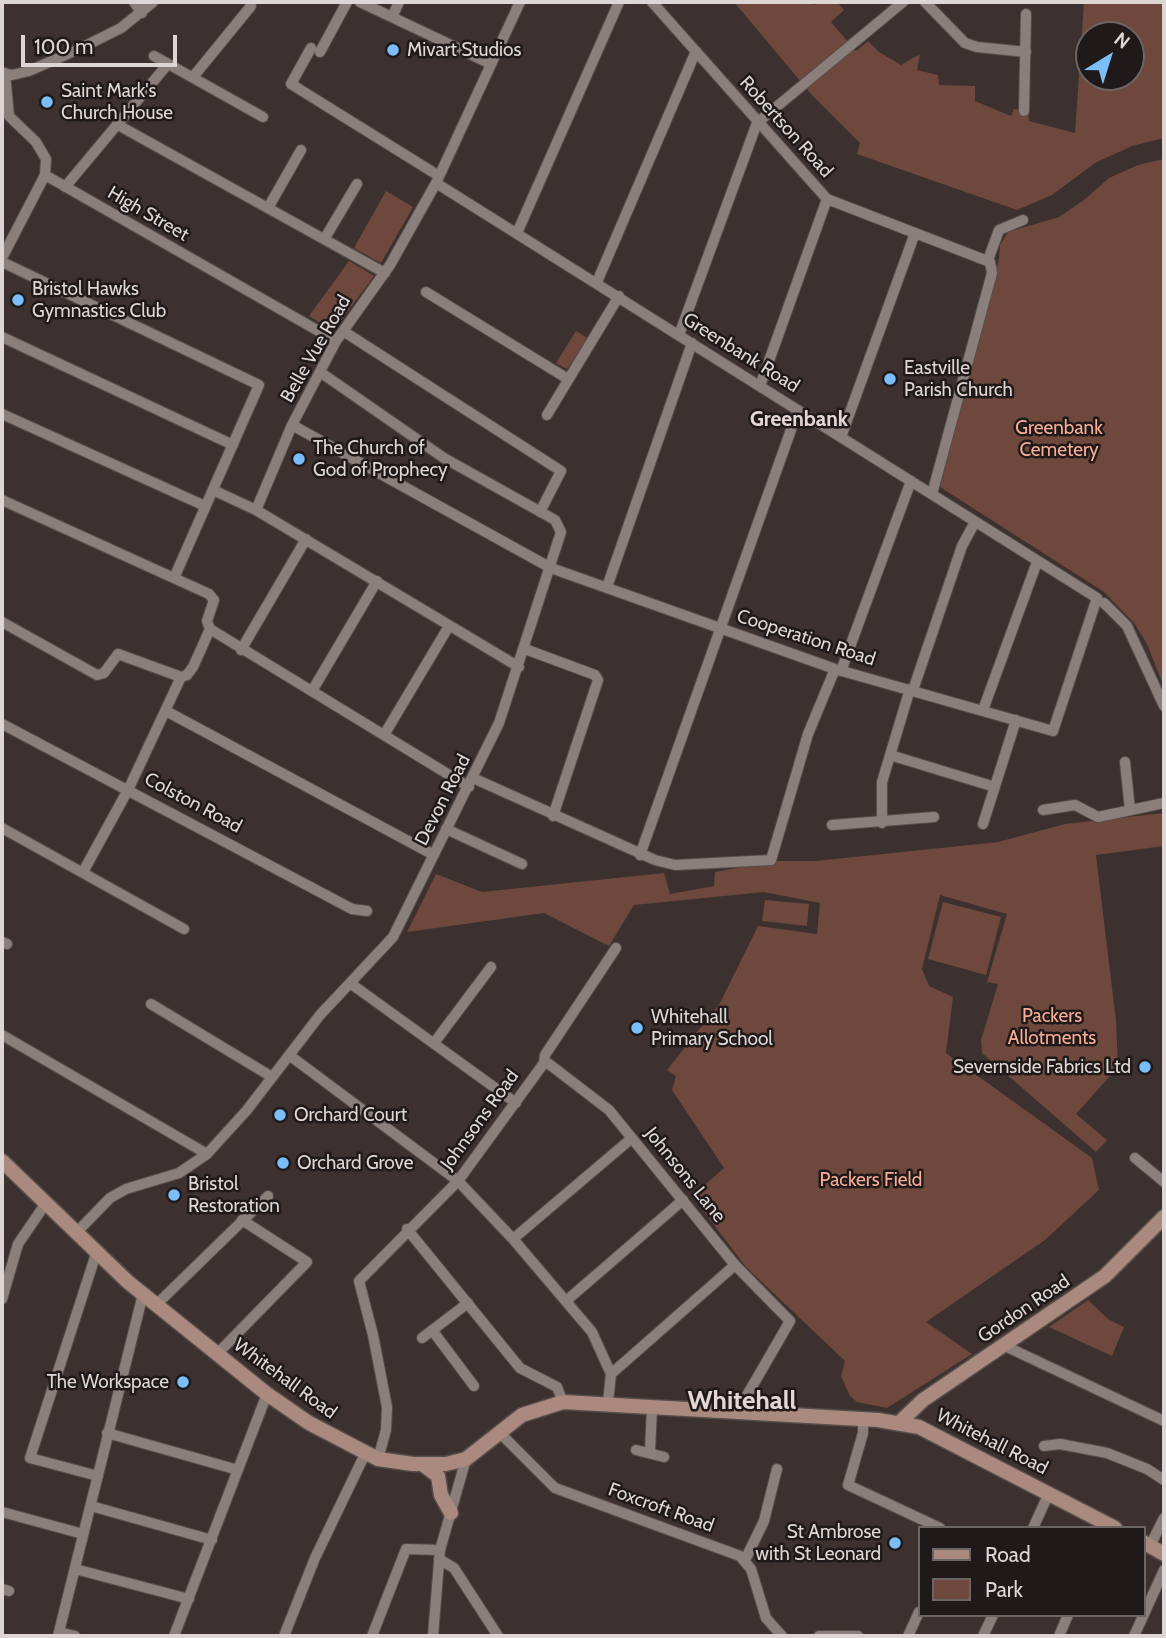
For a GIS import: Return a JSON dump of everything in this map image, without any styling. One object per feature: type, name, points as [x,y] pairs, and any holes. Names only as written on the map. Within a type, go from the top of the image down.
[{"type":"main road","name":"Whitehall Road","points":[[2,1161],[96,1254],[217,1354],[309,1423],[372,1457],[422,1464],[446,1464],[466,1458],[522,1415],[563,1402],[608,1402],[863,1419],[919,1427],[1109,1526]]},
{"type":"main road","name":"Gordon Road","points":[[899,1423],[923,1400],[1105,1276],[1164,1217]]},
{"type":"main road","points":[[422,1464],[438,1476],[441,1496],[451,1513]]},
{"type":"main road","points":[[1147,1544],[1164,1554]]},
{"type":"street","points":[[134,2],[142,13]]},
{"type":"street","points":[[153,2],[121,28],[81,48],[29,71],[4,73],[5,119],[36,142],[46,159],[45,175],[2,260],[259,385],[174,578]]},
{"type":"street","name":"Greenbank Road","points":[[347,2],[291,84],[517,233],[1101,601],[1127,626],[1164,706]]},
{"type":"street","points":[[360,2],[491,64]]},
{"type":"street","points":[[391,17],[399,2]]},
{"type":"street","name":"Belle Vue Road","points":[[256,510],[292,425],[336,341],[385,273],[438,180],[520,2]]},
{"type":"street","points":[[517,233],[619,2]]},
{"type":"street","name":"Robertson Road","points":[[652,2],[827,199],[988,260]]},
{"type":"street","points":[[679,335],[757,123],[902,2]]},
{"type":"street","points":[[925,2],[965,43],[977,47],[1026,52]]},
{"type":"street","points":[[193,77],[251,6]]},
{"type":"street","points":[[1024,111],[1026,14]]},
{"type":"street","points":[[597,282],[696,51]]},
{"type":"street","points":[[154,56],[263,117]]},
{"type":"street","points":[[65,187],[167,65]]},
{"type":"street","points":[[118,125],[385,273]]},
{"type":"street","points":[[268,208],[301,150]]},
{"type":"street","name":"High Street","points":[[45,175],[336,341]]},
{"type":"street","points":[[325,239],[357,184]]},
{"type":"street","points":[[760,386],[827,199]]},
{"type":"street","points":[[932,494],[992,273],[988,260],[1000,228],[1023,220]]},
{"type":"street","points":[[841,437],[915,233]]},
{"type":"street","points":[[426,292],[568,379]]},
{"type":"street","points":[[547,415],[619,296]]},
{"type":"street","points":[[343,331],[561,471],[540,512]]},
{"type":"street","points":[[2,337],[233,444]]},
{"type":"street","points":[[607,587],[692,343]]},
{"type":"street","name":"Devon Road","points":[[76,1233],[110,1198],[126,1189],[179,1173],[207,1154],[350,983],[393,937],[499,723],[551,568],[562,529],[555,520],[444,458],[320,372]]},
{"type":"street","points":[[640,855],[798,410]]},
{"type":"street","points":[[2,414],[205,506]]},
{"type":"street","name":"Cooperation Road","points":[[292,425],[551,568],[838,670],[1053,731],[1101,601]]},
{"type":"street","points":[[2,500],[212,597],[207,621],[210,629],[384,735],[471,783],[640,855],[675,865],[724,864],[771,860],[808,734],[838,670],[911,481]]},
{"type":"street","points":[[213,490],[256,510],[519,667]]},
{"type":"street","points":[[882,823],[881,789],[890,755],[962,546],[975,522]]},
{"type":"street","points":[[241,650],[306,539]]},
{"type":"street","points":[[983,710],[1037,562]]},
{"type":"street","points":[[312,691],[377,581]]},
{"type":"street","points":[[2,622],[97,675],[104,673],[114,656],[120,654],[181,677],[187,676],[210,629]]},
{"type":"street","points":[[384,735],[449,626]]},
{"type":"street","points":[[525,649],[595,675],[598,680],[553,816]]},
{"type":"street","points":[[83,872],[129,788],[181,677]]},
{"type":"street","points":[[166,711],[434,855]]},
{"type":"street","points":[[983,824],[1016,720]]},
{"type":"street","name":"Colston Road","points":[[2,724],[129,788],[352,909],[367,911]]},
{"type":"street","points":[[890,755],[995,787]]},
{"type":"street","points":[[1125,762],[1130,810]]},
{"type":"street","points":[[1043,810],[1075,805],[1098,817],[1164,803]]},
{"type":"street","points":[[832,825],[934,817]]},
{"type":"street","points":[[2,828],[184,929]]},
{"type":"street","points":[[446,828],[512,855],[522,864]]},
{"type":"street","name":"Johnsons Road","points":[[372,1457],[384,1437],[387,1407],[373,1335],[361,1297],[360,1279],[407,1229],[458,1181],[544,1063],[545,1055],[616,948]]},
{"type":"street","points":[[434,1043],[491,967]]},
{"type":"street","points":[[350,983],[516,1103]]},
{"type":"street","points":[[151,1004],[272,1077]]},
{"type":"street","points":[[2,1035],[207,1154]]},
{"type":"street","points":[[289,1055],[458,1181],[513,1239],[592,1332],[611,1374],[608,1402]]},
{"type":"street","name":"Johnsons Lane","points":[[544,1063],[598,1101],[632,1138],[735,1265],[790,1321],[747,1398],[745,1413]]},
{"type":"street","points":[[513,1239],[632,1138]]},
{"type":"street","points":[[1135,1158],[1164,1182]]},
{"type":"street","points":[[156,1305],[268,1196]]},
{"type":"street","points":[[566,1301],[683,1200]]},
{"type":"street","points":[[2,1299],[18,1244],[46,1203]]},
{"type":"street","points":[[217,1354],[307,1262],[242,1220]]},
{"type":"street","points":[[407,1229],[520,1368],[557,1387],[563,1402]]},
{"type":"street","points":[[96,1254],[30,1458],[98,1476]]},
{"type":"street","points":[[611,1374],[735,1265]]},
{"type":"street","points":[[75,1636],[59,1634],[143,1294]]},
{"type":"street","points":[[422,1338],[468,1303]]},
{"type":"street","points":[[432,1330],[474,1386]]},
{"type":"street","points":[[1005,1346],[1164,1421]]},
{"type":"street","points":[[174,1636],[267,1394]]},
{"type":"street","points":[[649,1451],[652,1407]]},
{"type":"street","points":[[863,1419],[863,1433],[848,1485],[936,1526]]},
{"type":"street","points":[[107,1433],[238,1470]]},
{"type":"street","name":"Foxcroft Road","points":[[500,1433],[555,1488],[730,1551],[745,1560]]},
{"type":"street","points":[[1044,1446],[1060,1444],[1107,1453],[1138,1465],[1164,1480]]},
{"type":"street","points":[[636,1450],[649,1451],[664,1457]]},
{"type":"street","points":[[284,1636],[316,1558],[372,1457]]},
{"type":"street","points":[[433,1636],[439,1555],[466,1458]]},
{"type":"street","points":[[777,1469],[764,1521],[745,1560],[751,1569],[766,1618],[782,1636]]},
{"type":"street","points":[[1034,1526],[1049,1493]]},
{"type":"street","points":[[91,1506],[212,1540]]},
{"type":"street","points":[[2,1512],[83,1534]]},
{"type":"street","points":[[1147,1544],[1164,1518]]},
{"type":"street","points":[[372,1636],[406,1549],[439,1555],[454,1568],[498,1636]]},
{"type":"street","points":[[75,1569],[189,1599]]},
{"type":"street","points":[[1145,1612],[1164,1570]]},
{"type":"street","points":[[908,1636],[918,1614]]},
{"type":"street","points":[[983,1636],[992,1617]]},
{"type":"street","points":[[1059,1636],[1067,1617]]},
{"type":"street","points":[[1134,1636],[1143,1617]]},
{"type":"street","points":[[819,1636],[858,1636]]},
{"type":"green space","points":[[734,2],[810,2],[814,5],[819,2],[837,2],[844,10],[831,22],[856,51],[868,41],[879,52],[901,65],[920,54],[917,70],[938,75],[939,85],[975,86],[975,101],[1011,116],[1014,109],[1028,111],[1029,121],[1075,133],[1078,91],[1145,91],[1145,21],[1083,21],[1084,2],[1164,2],[1164,138],[1132,146],[1095,163],[1052,195],[1017,210],[857,154],[860,143],[812,95]]},
{"type":"green space","name":"Greenbank Cemetery","points":[[1164,159],[1164,687],[1147,644],[1134,623],[1104,592],[940,487],[999,259],[1000,245],[1008,232],[1059,217],[1109,178],[1138,165]]},
{"type":"green space","points":[[386,191],[413,207],[381,263],[354,248]]},
{"type":"green space","points":[[349,261],[374,276],[333,331],[309,316]]},
{"type":"green space","points":[[576,331],[589,339],[567,369],[556,363]]},
{"type":"green space","name":"Packers Field","points":[[1164,813],[1164,846],[1096,855],[1116,1021],[1118,1067],[1076,1114],[1107,1140],[1096,1152],[982,1053],[981,1040],[998,984],[987,982],[1007,914],[940,895],[922,969],[929,986],[953,997],[946,1053],[1092,1158],[1099,1190],[1045,1240],[926,1322],[972,1354],[887,1408],[857,1402],[850,1396],[841,1376],[845,1361],[746,1267],[692,1196],[724,1168],[672,1090],[676,1076],[667,1070],[720,1003],[758,926],[817,934],[820,903],[764,892],[634,905],[609,946],[544,913],[407,932],[436,874],[482,892],[664,873],[670,894],[714,886],[715,872],[775,861],[816,861],[998,842],[1065,824]]},
{"type":"green space","points":[[765,900],[809,904],[807,926],[762,921]]},
{"type":"green space","points":[[943,902],[1001,917],[986,975],[928,959]]},
{"type":"green space","points":[[1088,1300],[1108,1319],[1124,1327],[1112,1356],[1049,1327]]},
{"type":"place","name":"Mivart Studios","points":[[393,50]]},
{"type":"place","name":"Saint Mark's Church House","points":[[47,102]]},
{"type":"place","name":"Bristol Hawks Gymnastics Club","points":[[18,300]]},
{"type":"place","name":"Eastville Parish Church","points":[[890,379]]},
{"type":"place","name":"The Church of God of Prophecy","points":[[299,459]]},
{"type":"place","name":"Whitehall Primary School","points":[[637,1028]]},
{"type":"place","name":"Severnside Fabrics Ltd","points":[[1145,1067]]},
{"type":"place","name":"Orchard Court","points":[[280,1115]]},
{"type":"place","name":"Orchard Grove","points":[[283,1163]]},
{"type":"place","name":"Bristol Restoration","points":[[174,1195]]},
{"type":"place","name":"The Workspace","points":[[183,1382]]},
{"type":"place","name":"St Ambrose with St Leonard","points":[[895,1543]]},
{"type":"district","name":"Greenbank","points":[[799,420]]},
{"type":"district","name":"Whitehall","points":[[742,1401]]},
{"type":"park label","name":"Packers Allotments","points":[[1052,1027]]}]
